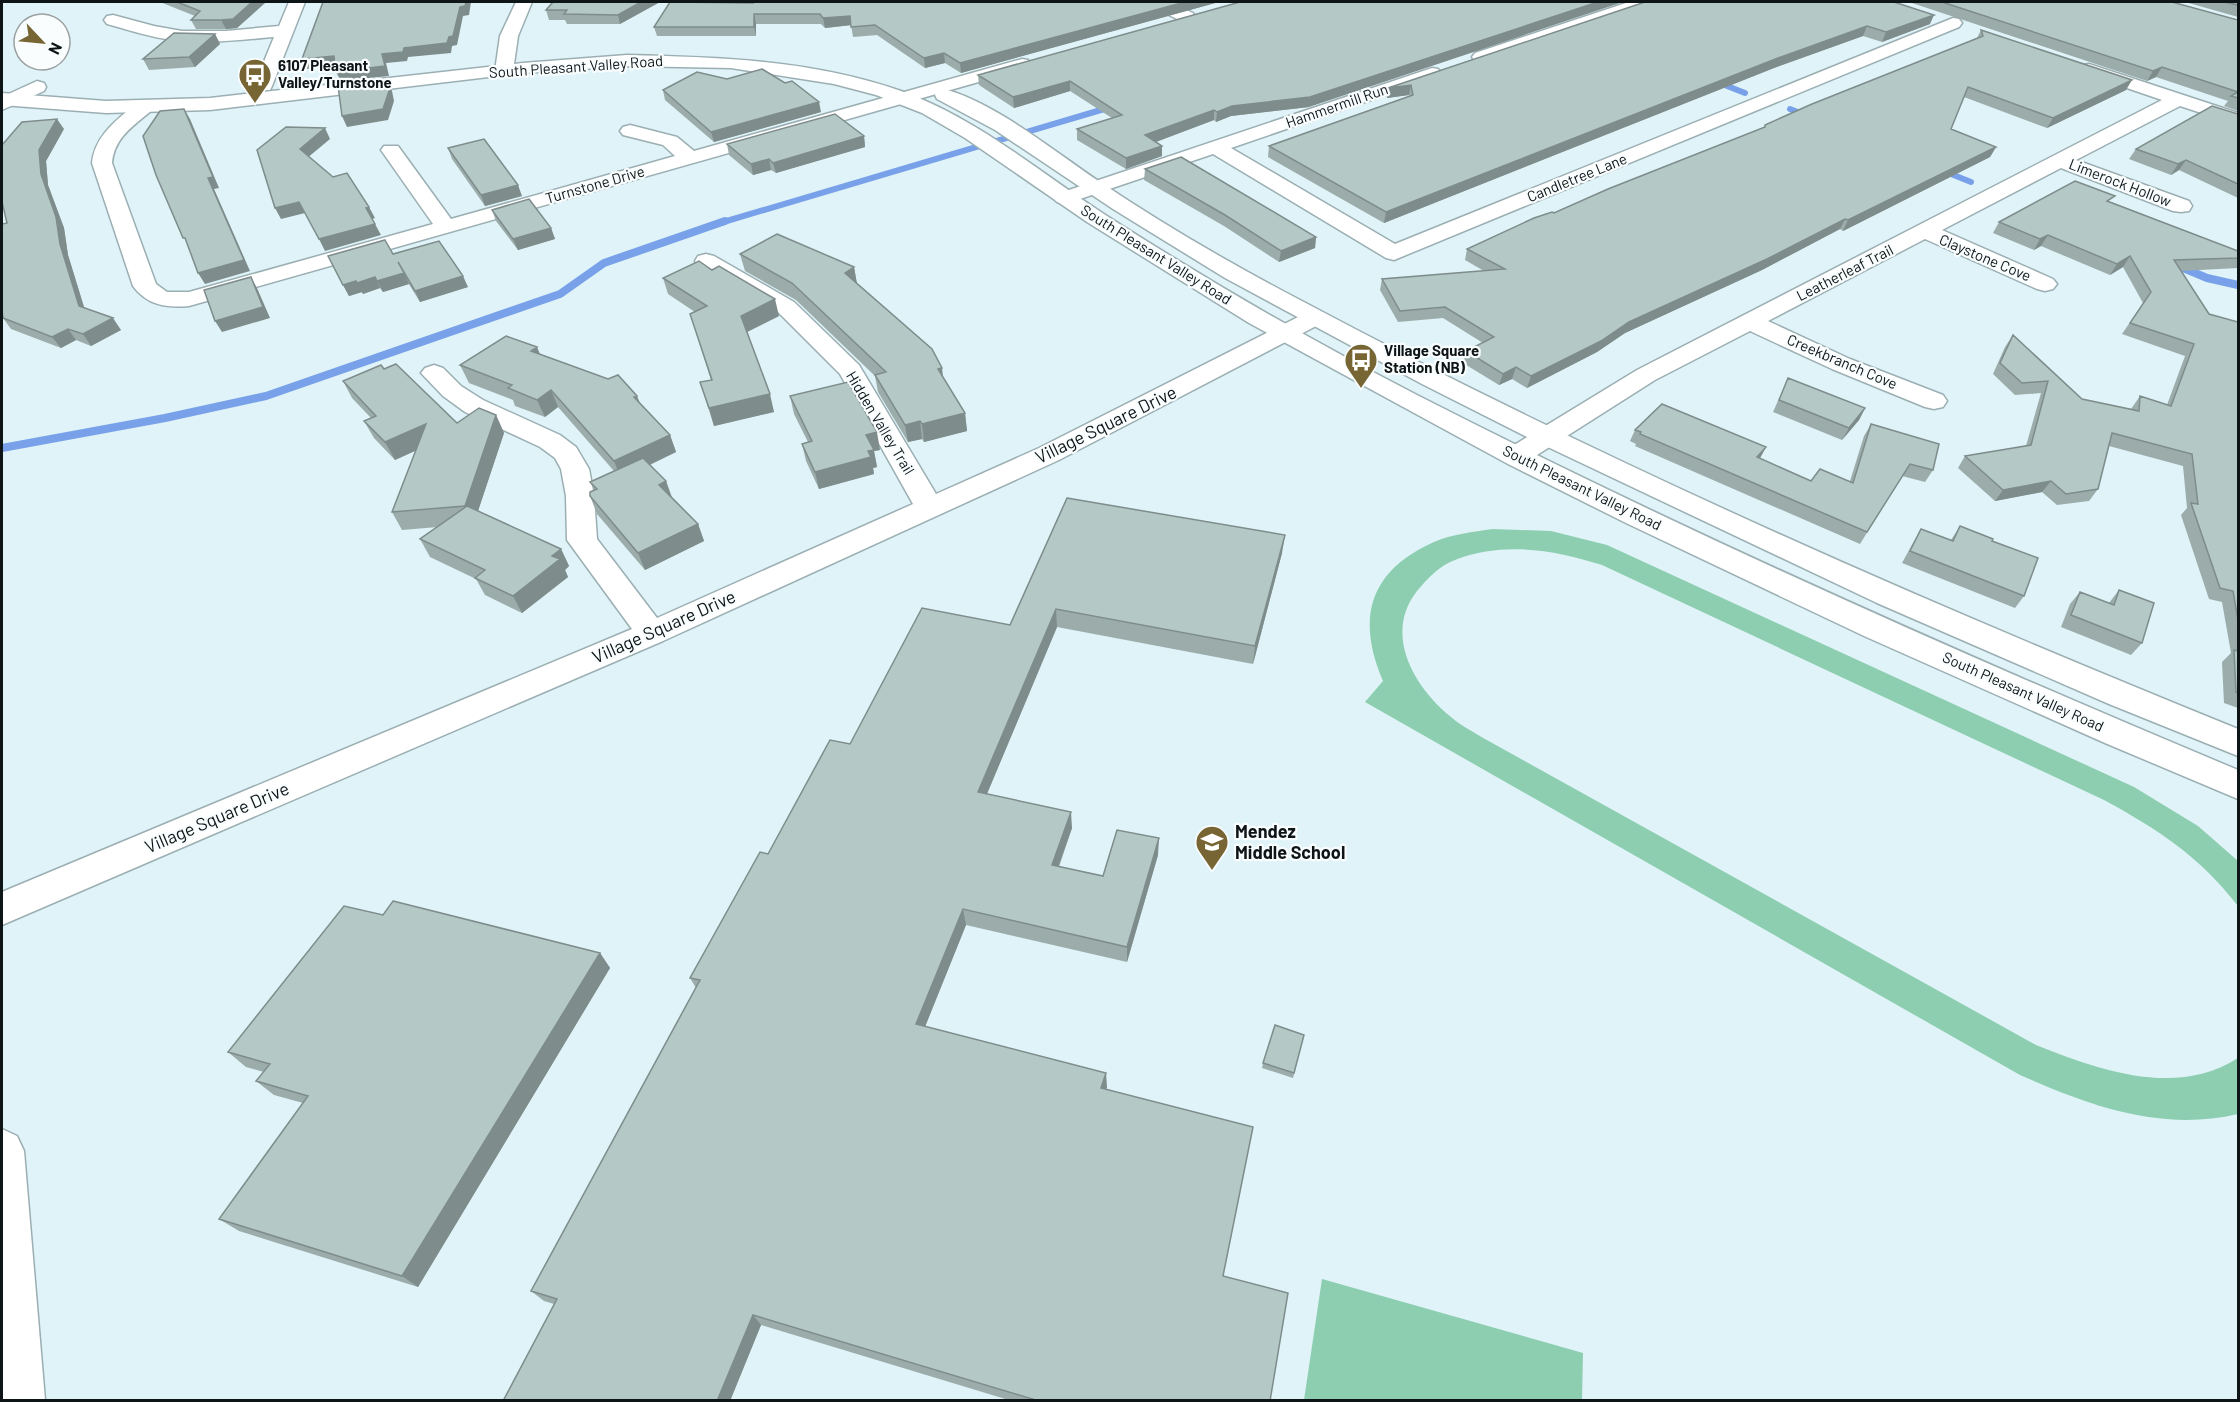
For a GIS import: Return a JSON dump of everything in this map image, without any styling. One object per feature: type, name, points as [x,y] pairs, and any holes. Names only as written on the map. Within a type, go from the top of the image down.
[{"type":"street","points":[[263,86],[297,2]]},
{"type":"street","points":[[505,65],[512,25],[524,2]]},
{"type":"street","points":[[1157,2],[1187,17]]},
{"type":"street","name":"Hammermill Run","points":[[1064,198],[1644,2]]},
{"type":"street","points":[[1165,24],[1210,11]]},
{"type":"street","points":[[1923,13],[1975,31]]},
{"type":"street","points":[[112,20],[148,30],[183,36],[226,36],[285,31]]},
{"type":"street","name":"Candletree Lane","points":[[1216,147],[1394,253],[1953,23]]},
{"type":"street","name":"South Pleasant Valley Road","points":[[4,101],[71,106],[144,107],[257,99],[638,49],[733,50],[834,63],[884,74],[932,90],[974,108],[1006,127],[1094,188],[1314,318],[1545,437],[1843,576],[2102,688],[2238,743]]},
{"type":"street","name":"Turnstone Drive","points":[[144,107],[111,137],[102,155],[102,163],[145,286],[157,297],[178,299],[202,296],[1040,59]]},
{"type":"street","name":"South Pleasant Valley Road","points":[[2,80],[37,87],[145,93],[263,86],[505,65],[718,62],[811,73],[903,98],[932,110],[976,136],[1064,198],[1174,268],[1285,333],[1516,456],[1819,601],[2092,723],[2238,784]]},
{"type":"street","points":[[2077,65],[2238,119]]},
{"type":"street","points":[[4,101],[37,87]]},
{"type":"street","name":"Leatherleaf Trail","points":[[1516,456],[1646,375],[2178,99]]},
{"type":"street","points":[[630,131],[670,141],[690,158]]},
{"type":"street","points":[[391,150],[446,227]]},
{"type":"street","name":"Limerock Hollow","points":[[2058,160],[2181,206]]},
{"type":"street","name":"Claystone Cove","points":[[1924,231],[2045,284]]},
{"type":"street","name":"Hidden Valley Trail","points":[[706,261],[786,307],[850,370],[930,508]]},
{"type":"street","name":"Village Square Drive","points":[[2,909],[652,633],[930,508],[1060,449],[1314,318]]},
{"type":"street","name":"Creekbranch Cove","points":[[1751,322],[1841,364],[1934,401]]},
{"type":"street","points":[[434,373],[452,392],[474,406],[550,441],[566,453],[575,469],[580,495],[582,540],[652,633]]},
{"type":"street","points":[[2,1151],[9,1345],[21,1401]]},
{"type":"green space","points":[[1493,529],[1551,531],[1607,545],[2134,787],[2198,826],[2238,861],[2238,906],[2193,858],[2143,822],[2104,800],[1602,565],[1566,555],[1510,549],[1473,554],[1455,560],[1430,577],[1417,591],[1407,608],[1403,625],[1403,642],[1407,659],[1415,675],[1438,705],[1468,729],[2036,1045],[2111,1071],[2163,1078],[2189,1076],[2214,1070],[2238,1058],[2238,1114],[2209,1119],[2181,1120],[2126,1113],[2073,1097],[2020,1075],[1365,702],[1383,681],[1370,637],[1370,617],[1374,599],[1382,582],[1395,567],[1434,542],[1455,535]]},
{"type":"green space","points":[[1322,1279],[1583,1353],[1582,1400],[1304,1400]]},
{"type":"building","points":[[177,2],[252,2],[233,19],[191,20],[200,11]]},
{"type":"building","points":[[323,2],[466,2],[465,6],[460,7],[453,36],[449,37],[447,43],[404,48],[403,52],[382,54],[385,66],[336,72],[334,56],[302,59]]},
{"type":"building","points":[[553,2],[641,2],[618,15],[564,14],[567,10],[546,10]]},
{"type":"building","points":[[670,2],[1185,2],[960,63],[944,53],[924,58],[875,25],[851,27],[850,16],[823,18],[820,14],[754,14],[754,27],[654,27]]},
{"type":"building","points":[[1240,2],[1598,2],[1310,97],[1232,106],[1217,112],[1214,110],[1145,135],[1162,146],[1126,158],[1077,129],[1122,115],[1070,81],[1013,97],[978,75]]},
{"type":"building","points":[[1645,2],[1894,2],[1934,15],[1886,32],[1867,26],[1778,58],[1386,212],[1269,146],[1413,95],[1411,85],[1388,88]]},
{"type":"building","points":[[1942,2],[2172,2],[2238,20],[2238,92],[2162,67],[2153,71]]},
{"type":"building","points":[[1981,30],[2132,80],[2053,118],[1968,87],[1951,129],[1996,147],[1767,259],[1629,322],[1601,341],[1531,376],[1516,367],[1503,374],[1466,351],[1494,337],[1445,307],[1400,311],[1382,279],[1505,269],[1467,249],[1534,218],[1554,213],[1608,189],[1765,127],[1812,104],[1983,36]]},
{"type":"building","points":[[174,33],[215,34],[189,57],[143,59]]},
{"type":"building","points":[[762,69],[785,83],[792,81],[819,102],[711,132],[663,90],[697,72],[727,79]]},
{"type":"building","points":[[387,80],[389,91],[383,109],[342,116],[338,86]]},
{"type":"building","points":[[2212,106],[2238,114],[2238,184],[2186,160],[2178,164],[2136,149]]},
{"type":"building","points":[[184,109],[213,177],[208,178],[244,260],[198,273],[185,238],[183,238],[156,175],[143,136],[160,111]]},
{"type":"building","points":[[835,114],[864,136],[773,163],[769,159],[751,164],[727,144]]},
{"type":"building","points":[[57,119],[39,150],[41,174],[56,217],[60,244],[79,306],[113,318],[83,334],[68,329],[52,337],[3,318],[2,224],[7,223],[2,202],[2,145],[22,122]]},
{"type":"building","points":[[286,127],[325,128],[300,149],[333,177],[347,173],[369,207],[366,208],[375,224],[319,239],[299,202],[275,208],[257,150]]},
{"type":"building","points":[[484,139],[518,185],[481,195],[448,148]]},
{"type":"building","points":[[1181,157],[1316,237],[1281,251],[1225,215],[1145,169]]},
{"type":"building","points":[[2075,181],[2115,196],[2107,201],[2238,251],[2238,258],[2174,260],[2209,314],[2238,322],[2238,620],[2233,591],[2220,588],[2191,503],[2198,504],[2192,454],[2112,433],[2098,489],[2066,494],[2051,481],[2003,490],[1965,456],[2031,445],[2048,381],[2022,383],[2000,363],[2013,335],[2082,399],[2139,411],[2140,396],[2171,406],[2194,344],[2130,323],[2151,292],[2130,256],[2117,264],[2048,235],[2040,239],[1999,222]]},
{"type":"building","points":[[529,199],[551,228],[513,239],[492,210]]},
{"type":"building","points":[[777,234],[854,267],[845,273],[932,349],[942,368],[938,369],[965,413],[922,424],[920,421],[905,425],[875,375],[886,372],[792,283],[740,254]]},
{"type":"building","points":[[385,240],[393,254],[439,241],[463,276],[415,291],[398,262],[404,273],[377,281],[375,277],[343,285],[328,256]]},
{"type":"building","points":[[699,261],[712,270],[719,266],[775,299],[741,316],[770,394],[709,408],[700,382],[712,380],[690,314],[707,306],[663,278]]},
{"type":"building","points":[[251,277],[263,307],[215,321],[204,290]]},
{"type":"building","points":[[506,336],[537,347],[531,351],[608,379],[618,375],[637,396],[634,397],[670,435],[614,461],[551,390],[537,400],[508,388],[512,385],[460,365]]},
{"type":"building","points":[[396,364],[457,423],[479,408],[496,415],[465,506],[392,512],[426,424],[385,442],[364,421],[376,416],[343,381],[381,365],[384,369]]},
{"type":"building","points":[[1788,378],[1865,408],[1849,428],[1779,400]]},
{"type":"building","points":[[848,382],[877,432],[866,435],[874,450],[868,451],[871,457],[815,472],[802,444],[812,441],[790,396]]},
{"type":"building","points":[[1662,404],[1766,447],[1757,457],[1811,481],[1820,469],[1853,483],[1871,424],[1939,444],[1933,470],[1910,464],[1867,532],[1635,430]]},
{"type":"building","points":[[643,458],[666,481],[659,485],[698,524],[638,553],[590,496],[590,492],[597,489],[590,482]]},
{"type":"building","points":[[1067,498],[1285,535],[1255,646],[1056,609],[978,792],[1071,812],[1052,865],[1103,876],[1117,830],[1159,838],[1127,947],[963,909],[916,1024],[1106,1073],[1101,1088],[1253,1127],[1223,1276],[1288,1293],[1270,1401],[1039,1401],[753,1315],[717,1401],[503,1401],[557,1299],[531,1291],[700,980],[690,978],[760,852],[768,854],[830,740],[850,744],[922,608],[1010,625]]},
{"type":"building","points":[[467,506],[561,549],[552,556],[560,559],[513,596],[475,578],[485,570],[420,539]]},
{"type":"building","points":[[1960,526],[2038,558],[2024,596],[1910,551],[1921,529],[1953,541]]},
{"type":"building","points":[[2119,590],[2154,603],[2142,643],[2071,615],[2080,592],[2114,605]]},
{"type":"building","points":[[2234,650],[2238,651],[2238,693],[2236,692]]},
{"type":"building","points":[[393,901],[600,953],[402,1276],[219,1219],[308,1096],[256,1081],[270,1064],[228,1052],[344,906],[383,915]]},
{"type":"building","points":[[1275,1025],[1304,1035],[1294,1073],[1263,1063]]},
{"type":"waterway","points":[[1717,82],[1745,93]]},
{"type":"waterway","points":[[720,223],[1111,107]]},
{"type":"waterway","points":[[1790,109],[1810,117]]},
{"type":"waterway","points":[[1941,170],[1971,182]]},
{"type":"waterway","points":[[2,448],[165,418],[266,396],[560,294],[604,263],[725,221]]},
{"type":"waterway","points":[[2176,265],[2207,278],[2238,285]]},
{"type":"place","name":"6107 Pleasant Valley/Turnstone","points":[[255,104]]},
{"type":"place","name":"Village Square Station (NB)","points":[[1361,389]]},
{"type":"place","name":"Mendez Middle School","points":[[1212,871]]}]
